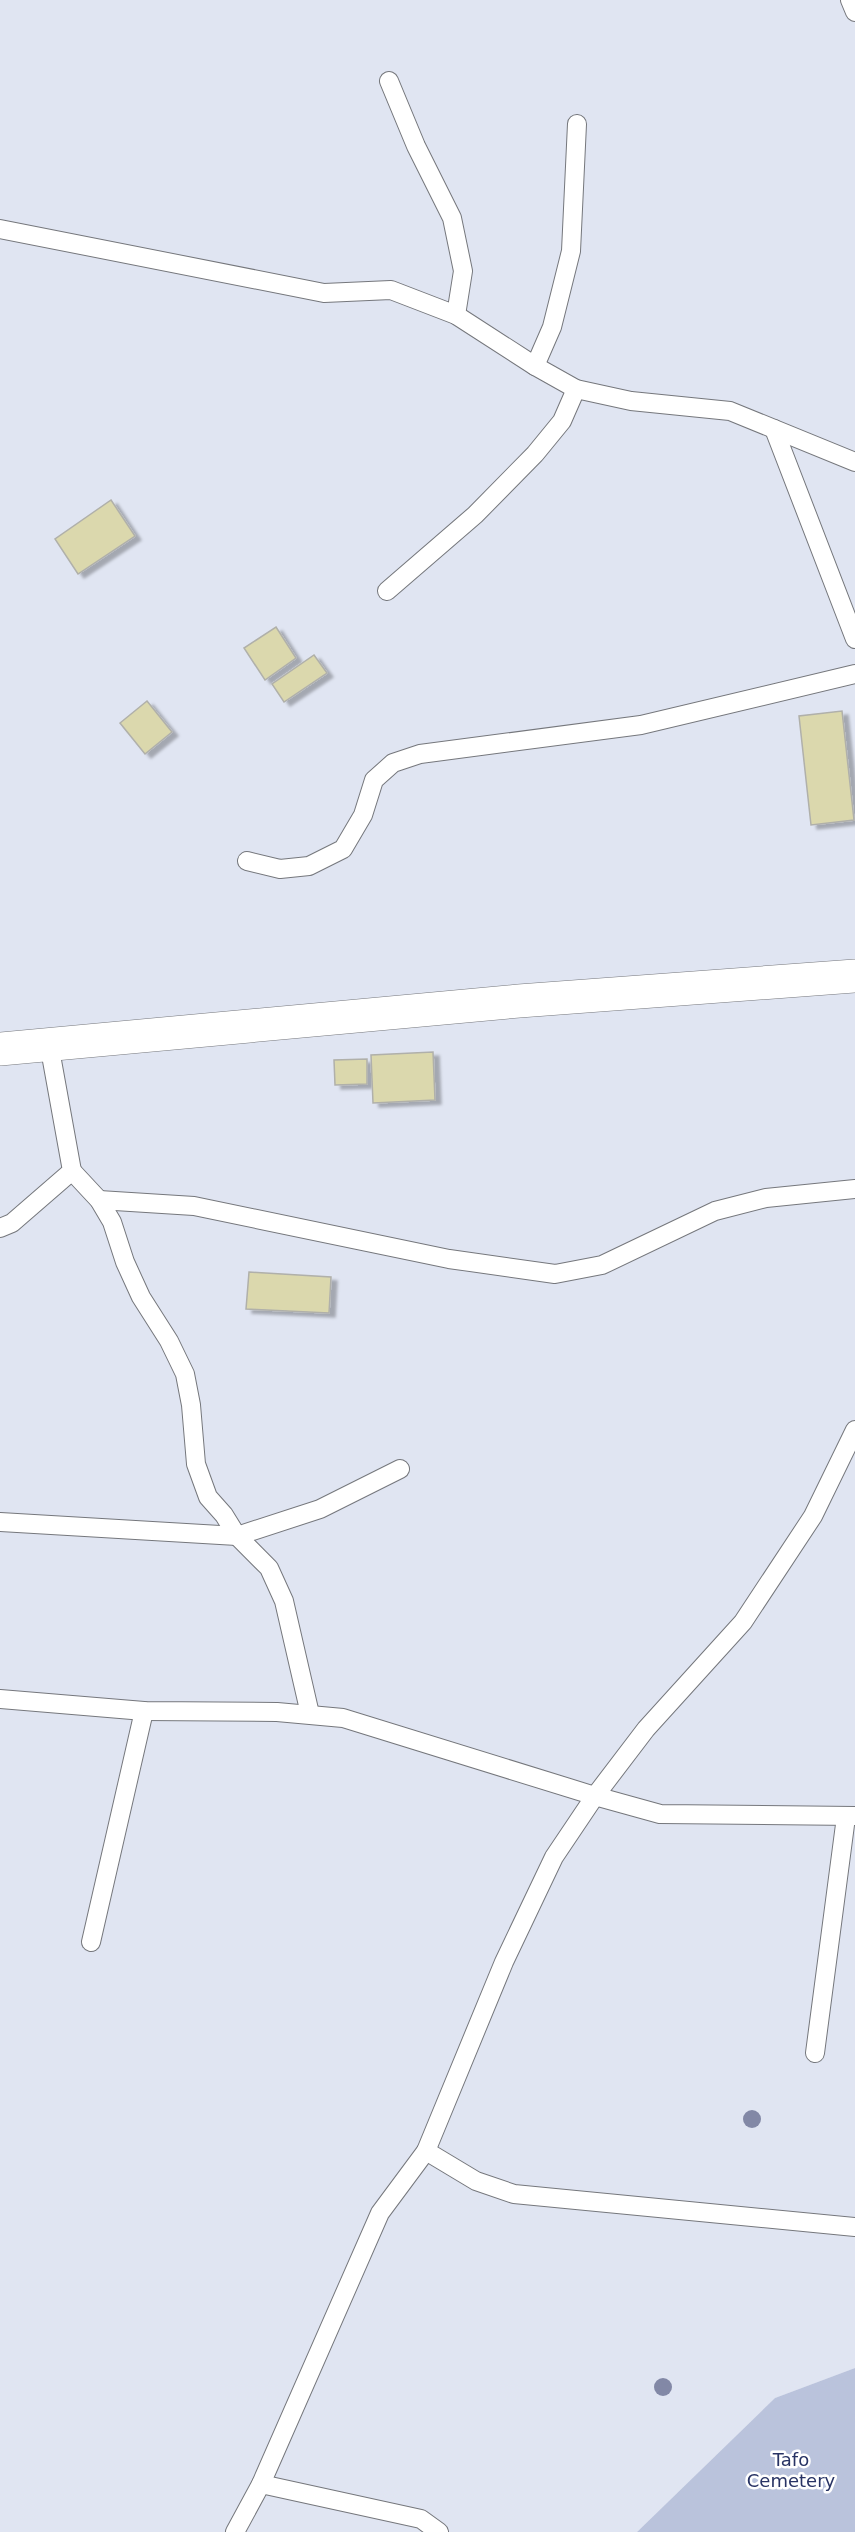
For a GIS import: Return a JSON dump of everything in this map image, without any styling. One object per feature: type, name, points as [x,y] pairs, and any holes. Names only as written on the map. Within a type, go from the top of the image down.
[{"type":"street","points":[[0,1049],[507,1002],[855,976]]},
{"type":"lane","points":[[850,0],[855,12]]},
{"type":"lane","points":[[389,81],[416,146],[452,218],[463,271],[456,315]]},
{"type":"lane","points":[[535,366],[552,327],[571,251],[577,124]]},
{"type":"lane","points":[[0,229],[324,292],[391,290],[456,315],[535,366],[576,389],[631,401],[730,411],[855,462]]},
{"type":"lane","points":[[387,591],[475,515],[535,454],[562,420],[576,389]]},
{"type":"lane","points":[[774,429],[855,639]]},
{"type":"lane","points":[[247,861],[280,869],[309,866],[343,849],[363,815],[374,780],[393,763],[420,754],[641,725],[855,674]]},
{"type":"lane","points":[[49,1044],[72,1171],[99,1200],[112,1222],[125,1262],[141,1297],[169,1341],[185,1374],[191,1405],[196,1464],[208,1497],[224,1515],[237,1536],[269,1568],[284,1601],[310,1714]]},
{"type":"lane","points":[[0,1228],[12,1223],[72,1171]]},
{"type":"lane","points":[[99,1200],[195,1206],[449,1259],[555,1274],[602,1265],[715,1211],[766,1198],[855,1190]]},
{"type":"lane","points":[[235,2532],[261,2484],[380,2213],[426,2151],[504,1962],[554,1857],[595,1796],[646,1729],[743,1622],[813,1516],[855,1430]]},
{"type":"lane","points":[[0,1522],[237,1536],[320,1509],[400,1469]]},
{"type":"lane","points":[[0,1699],[144,1711],[310,1714],[343,1718],[660,1814],[851,1816],[816,2052]]},
{"type":"lane","points":[[91,1942],[144,1711]]},
{"type":"lane","points":[[426,2151],[476,2181],[514,2194],[855,2227]]},
{"type":"lane","points":[[261,2484],[421,2518],[439,2532]]},
{"type":"shaded area","points":[[0,0],[855,0],[855,2368],[775,2398],[637,2532],[0,2532]]},
{"type":"green space","name":"Tafo Cemetery","points":[[855,2368],[855,2532],[637,2532],[775,2398]]},
{"type":"building","points":[[111,500],[135,536],[78,574],[55,539]]},
{"type":"building","points":[[276,627],[296,658],[265,680],[244,648]]},
{"type":"building","points":[[314,655],[327,673],[284,702],[272,684]]},
{"type":"building","points":[[147,701],[172,732],[145,754],[120,723]]},
{"type":"building","points":[[842,711],[854,820],[811,825],[799,716]]},
{"type":"building","points":[[433,1052],[435,1100],[373,1103],[371,1055]]},
{"type":"building","points":[[367,1059],[367,1084],[335,1085],[334,1060]]},
{"type":"building","points":[[249,1272],[331,1277],[329,1313],[246,1309]]}]
